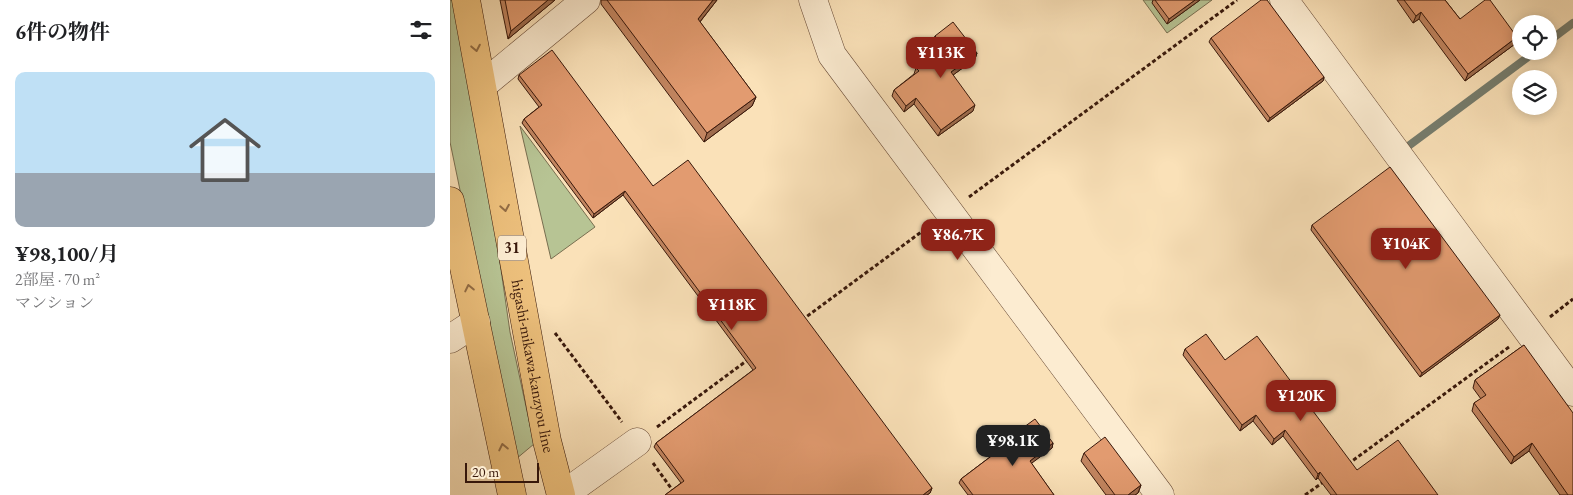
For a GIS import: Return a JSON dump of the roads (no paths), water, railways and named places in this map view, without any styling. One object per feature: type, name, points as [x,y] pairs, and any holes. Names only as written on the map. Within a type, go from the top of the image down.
[{"type":"main road","name":"higashi-mikawa-kanzyou line","points":[[466,0],[547,441],[562,495]]},
{"type":"main road","points":[[450,201],[512,495]]},
{"type":"street","points":[[483,85],[586,0]]},
{"type":"street","points":[[813,0],[832,55],[1160,495]]},
{"type":"street","points":[[1284,0],[1573,392]]},
{"type":"street","points":[[450,340],[476,322]]},
{"type":"street","points":[[562,495],[637,442]]},
{"type":"waterway","points":[[1557,35],[1573,23]]},
{"type":"waterway","points":[[1407,147],[1524,60]]}]
